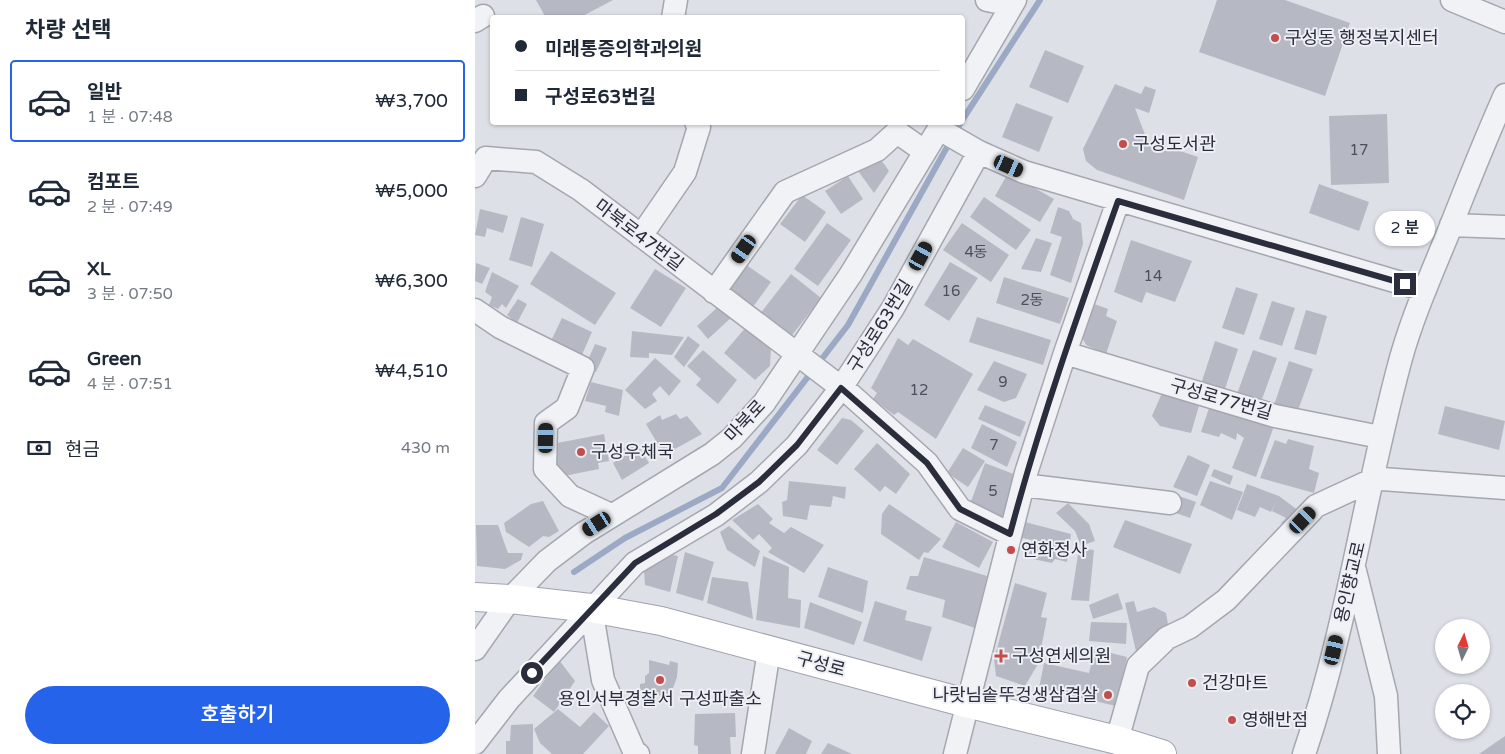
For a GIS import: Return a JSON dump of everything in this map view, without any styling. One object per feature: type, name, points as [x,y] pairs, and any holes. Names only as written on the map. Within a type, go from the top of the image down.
[{"type":"main road","name":"구성로","points":[[475,598],[510,599],[591,608],[661,621],[966,703],[1117,740],[1161,754]]},
{"type":"street","points":[[674,15],[676,0]]},
{"type":"street","points":[[965,86],[1013,3],[987,0]]},
{"type":"street","points":[[1452,0],[1505,22]]},
{"type":"street","name":"용인향교로","points":[[1304,754],[1331,666],[1354,567],[1370,481],[1402,356],[1425,290],[1505,95]]},
{"type":"street","points":[[641,236],[685,172],[698,125]]},
{"type":"street","points":[[941,126],[977,151],[1024,172],[1425,290]]},
{"type":"street","name":"마북로","points":[[475,649],[510,599],[547,561],[611,515],[690,469],[731,438],[764,403],[851,274],[941,126]]},
{"type":"street","points":[[714,292],[785,192],[877,150],[889,127],[925,151]]},
{"type":"street","name":"구성로63번길","points":[[475,743],[509,699],[591,608],[635,563],[716,514],[759,482],[797,445],[841,388],[893,308],[977,151]]},
{"type":"street","name":"마북로47번길","points":[[475,176],[486,158],[536,162],[581,190],[797,355]]},
{"type":"street","points":[[955,754],[966,703],[1023,486],[1065,353],[1118,201]]},
{"type":"street","points":[[1451,225],[1505,227]]},
{"type":"street","points":[[475,310],[500,328],[583,368],[567,408],[546,422],[545,469],[570,496],[611,515]]},
{"type":"street","name":"구성로77번길","points":[[1065,353],[1275,416],[1380,438]]},
{"type":"street","points":[[797,355],[841,388],[927,463],[960,509],[1010,534]]},
{"type":"street","points":[[1117,740],[1138,666],[1167,638],[1190,627],[1226,600],[1316,506],[1370,481],[1382,480],[1505,488]]},
{"type":"street","points":[[1023,486],[1170,503]]},
{"type":"street","points":[[1354,567],[1386,696],[1389,754]]},
{"type":"street","points":[[591,608],[603,680],[634,751],[638,754]]},
{"type":"street","points":[[753,754],[769,650]]},
{"type":"building","points":[[536,0],[613,0],[585,15],[544,15]]},
{"type":"building","name":"구성동 행정복지센터","points":[[1217,0],[1285,0],[1350,23],[1325,96],[1199,52]]},
{"type":"building","points":[[1045,50],[1084,66],[1068,103],[1029,87]]},
{"type":"building","name":"구성도서관","points":[[1115,84],[1141,94],[1145,86],[1156,90],[1149,113],[1135,108],[1147,140],[1198,157],[1184,200],[1097,170],[1086,161],[1083,149]]},
{"type":"building","points":[[1016,103],[1053,117],[1039,152],[1002,137]]},
{"type":"building","points":[[1387,114],[1389,183],[1331,185],[1329,116]]},
{"type":"building","points":[[877,154],[889,171],[874,193],[856,168]]},
{"type":"building","points":[[1008,173],[1054,199],[1040,222],[995,196]]},
{"type":"building","points":[[848,176],[863,199],[841,214],[825,191]]},
{"type":"building","points":[[1319,184],[1369,202],[1359,231],[1309,213]]},
{"type":"building","points":[[802,195],[826,212],[805,242],[780,224]]},
{"type":"building","points":[[984,197],[1031,230],[1016,250],[970,217]]},
{"type":"building","points":[[1058,207],[1069,211],[1073,219],[1081,223],[1083,244],[1071,283],[1050,275],[1062,237],[1050,233]]},
{"type":"building","points":[[480,209],[508,216],[503,233],[487,228],[485,237],[475,235]]},
{"type":"building","points":[[521,217],[544,224],[532,267],[509,260]]},
{"type":"building","points":[[827,223],[851,240],[818,286],[794,269]]},
{"type":"building","points":[[962,223],[1009,255],[991,282],[943,250]]},
{"type":"building","points":[[1036,238],[1052,243],[1041,272],[1021,269]]},
{"type":"building","points":[[1131,240],[1192,261],[1175,302],[1146,292],[1142,303],[1114,292]]},
{"type":"building","points":[[551,251],[616,293],[595,325],[530,284]]},
{"type":"building","points":[[950,262],[978,278],[949,321],[924,305]]},
{"type":"building","points":[[476,263],[490,268],[482,284],[475,281]]},
{"type":"building","points":[[745,264],[771,282],[750,311],[725,294]]},
{"type":"building","points":[[655,269],[686,288],[661,327],[630,308]]},
{"type":"building","points":[[492,272],[519,286],[506,308],[502,304],[498,309],[489,305],[492,297],[485,292]]},
{"type":"building","points":[[791,274],[821,298],[786,343],[756,319]]},
{"type":"building","points":[[1004,277],[1069,298],[1060,324],[996,303]]},
{"type":"building","points":[[1236,287],[1258,294],[1244,335],[1222,328]]},
{"type":"building","points":[[518,299],[527,304],[517,323],[507,315]]},
{"type":"building","points":[[1272,301],[1295,308],[1282,346],[1259,339]]},
{"type":"building","points":[[1089,302],[1108,309],[1106,316],[1117,321],[1106,354],[1086,345],[1080,333]]},
{"type":"building","points":[[720,305],[733,316],[708,339],[697,326]]},
{"type":"building","points":[[1306,310],[1327,316],[1316,355],[1294,349]]},
{"type":"building","points":[[977,317],[1051,340],[1043,365],[969,342]]},
{"type":"building","points":[[562,318],[592,332],[581,357],[550,343]]},
{"type":"building","points":[[746,327],[771,348],[770,366],[755,380],[724,353]]},
{"type":"building","points":[[632,331],[684,337],[672,355],[649,353],[649,358],[630,357]]},
{"type":"building","points":[[688,336],[700,345],[684,367],[674,357]]},
{"type":"building","points":[[898,338],[908,345],[913,339],[973,374],[936,439],[898,412],[894,415],[873,399],[877,393],[871,388]]},
{"type":"building","points":[[1215,341],[1238,349],[1224,392],[1201,384]]},
{"type":"building","points":[[595,344],[607,348],[596,372],[585,367]]},
{"type":"building","points":[[703,350],[737,380],[718,404],[696,385],[701,379],[687,366]]},
{"type":"building","points":[[1253,350],[1277,358],[1261,402],[1237,394]]},
{"type":"building","points":[[655,358],[681,381],[669,396],[660,386],[652,394],[657,401],[645,409],[625,390]]},
{"type":"building","points":[[994,361],[1027,374],[1016,398],[1004,402],[977,390]]},
{"type":"building","points":[[1289,361],[1313,369],[1297,413],[1274,405]]},
{"type":"building","points":[[591,382],[623,390],[619,416],[605,412],[606,406],[585,401]]},
{"type":"building","points":[[1162,393],[1199,406],[1191,433],[1160,426],[1152,416]]},
{"type":"building","points":[[985,405],[1026,422],[1020,437],[978,419]]},
{"type":"building","points":[[1445,406],[1505,421],[1499,450],[1438,434]]},
{"type":"building","points":[[1209,408],[1274,426],[1256,477],[1232,468],[1244,438],[1237,433],[1236,440],[1221,433],[1219,437],[1201,432]]},
{"type":"building","points":[[676,414],[680,419],[687,416],[702,434],[664,455],[646,424],[660,415],[662,420]]},
{"type":"building","points":[[842,418],[851,420],[864,431],[837,465],[817,450]]},
{"type":"building","points":[[982,424],[1017,442],[1007,467],[971,448]]},
{"type":"building","name":"구성우체국","points":[[604,434],[609,461],[598,463],[599,469],[559,477],[552,444]]},
{"type":"building","points":[[1288,439],[1314,446],[1309,469],[1319,473],[1314,493],[1260,478],[1275,440],[1286,444]]},
{"type":"building","points":[[636,442],[649,463],[622,480],[613,463],[625,455],[622,449]]},
{"type":"building","points":[[877,443],[910,474],[896,494],[885,486],[880,492],[854,469]]},
{"type":"building","points":[[963,448],[985,461],[968,487],[947,473]]},
{"type":"building","points":[[1188,455],[1210,465],[1197,496],[1173,487]]},
{"type":"building","points":[[985,463],[1016,475],[1003,521],[969,507]]},
{"type":"building","points":[[1214,469],[1233,476],[1230,485],[1211,476]]},
{"type":"building","points":[[789,481],[846,487],[845,499],[833,496],[831,507],[810,505],[807,520],[783,516],[782,502],[787,500]]},
{"type":"building","points":[[1210,481],[1243,492],[1232,520],[1200,505]]},
{"type":"building","points":[[1247,484],[1279,496],[1303,514],[1290,531],[1281,523],[1286,518],[1272,511],[1277,500],[1271,512],[1260,507],[1255,517],[1237,510]]},
{"type":"building","points":[[1179,496],[1196,502],[1190,518],[1173,512]]},
{"type":"building","points":[[543,501],[559,531],[549,537],[543,536],[529,547],[506,532],[504,523],[531,504]]},
{"type":"building","points":[[1068,503],[1089,524],[1095,541],[1081,546],[1075,531],[1056,513]]},
{"type":"building","points":[[758,504],[773,519],[769,523],[784,533],[791,527],[824,545],[804,573],[768,552],[772,548],[759,534],[753,540],[732,520]]},
{"type":"building","points":[[889,504],[941,539],[928,553],[924,552],[919,560],[881,534],[882,514]]},
{"type":"building","points":[[1125,520],[1192,544],[1180,574],[1113,547]]},
{"type":"building","points":[[1021,521],[1071,534],[1067,562],[1055,559],[1052,563],[1028,558],[1032,540],[1017,537]]},
{"type":"building","points":[[956,522],[993,542],[979,568],[942,547]]},
{"type":"building","points":[[476,525],[498,525],[508,553],[523,553],[521,560],[505,569],[477,566]]},
{"type":"building","points":[[729,526],[760,551],[755,567],[727,550],[720,532]]},
{"type":"building","points":[[1079,548],[1094,550],[1089,601],[1071,600]]},
{"type":"building","points":[[685,552],[714,562],[703,601],[676,593]]},
{"type":"building","points":[[668,554],[678,556],[670,592],[645,585],[644,571]]},
{"type":"building","points":[[763,556],[789,567],[788,598],[801,600],[800,628],[756,620]]},
{"type":"building","points":[[924,557],[987,576],[975,628],[942,617],[945,600],[906,589],[910,576],[918,576]]},
{"type":"building","points":[[828,567],[868,581],[863,613],[818,597]]},
{"type":"building","points":[[712,577],[748,582],[753,619],[707,603]]},
{"type":"building","points":[[1015,583],[1047,593],[1041,617],[1047,618],[1038,664],[1025,686],[996,676],[994,659]]},
{"type":"building","points":[[1118,593],[1123,609],[1093,619],[1089,605]]},
{"type":"building","points":[[875,601],[907,611],[905,620],[932,627],[922,661],[863,641]]},
{"type":"building","points":[[1134,601],[1137,612],[1154,607],[1166,613],[1169,630],[1137,656],[1125,603]]},
{"type":"building","points":[[810,602],[862,622],[854,645],[804,628]]},
{"type":"building","points":[[1091,622],[1127,623],[1126,644],[1089,641]]},
{"type":"building","points":[[1095,649],[1127,657],[1116,706],[1039,688],[1044,663],[1089,673]]},
{"type":"building","points":[[559,660],[575,681],[554,712],[533,696]]},
{"type":"building","name":"용인서부경찰서 구성파출소","points":[[649,660],[669,665],[670,661],[678,663],[677,677],[673,688],[669,690],[669,697],[640,692],[640,684],[645,683],[645,676],[649,673]]},
{"type":"building","points":[[558,709],[580,727],[594,712],[609,726],[583,754],[552,754],[540,743],[534,729]]},
{"type":"building","points":[[735,713],[736,737],[730,737],[731,754],[698,754],[698,746],[694,745],[695,714]]},
{"type":"building","points":[[533,724],[533,754],[506,754],[506,741],[510,741],[511,725]]},
{"type":"building","points":[[789,728],[812,741],[806,754],[775,754]]},
{"type":"building","points":[[1505,736],[1505,754],[1479,754]]},
{"type":"building","points":[[828,743],[852,754],[821,754]]},
{"type":"waterway","points":[[965,116],[1040,0]]},
{"type":"waterway","points":[[574,572],[625,538],[722,488],[848,325],[959,125]]},
{"type":"place","name":"구성동 행정복지센터","points":[[1275,38]]},
{"type":"place","name":"구성도서관","points":[[1123,144]]},
{"type":"place","name":"구성우체국","points":[[581,452]]},
{"type":"place","name":"연화정사","points":[[1011,550]]},
{"type":"place","name":"구성연세의원","points":[[1001,656]]},
{"type":"place","name":"용인서부경찰서 구성파출소","points":[[660,680]]},
{"type":"place","name":"건강마트","points":[[1192,683]]},
{"type":"place","name":"나랏님솥뚜겅생삼겹살","points":[[1108,695]]},
{"type":"place","name":"영해반점","points":[[1232,720]]},
{"type":"route","points":[[532,673],[635,563],[716,514],[759,482],[797,445],[841,388],[927,463],[960,509],[1010,534],[1026,473],[1065,353],[1118,201],[1405,284]]}]
